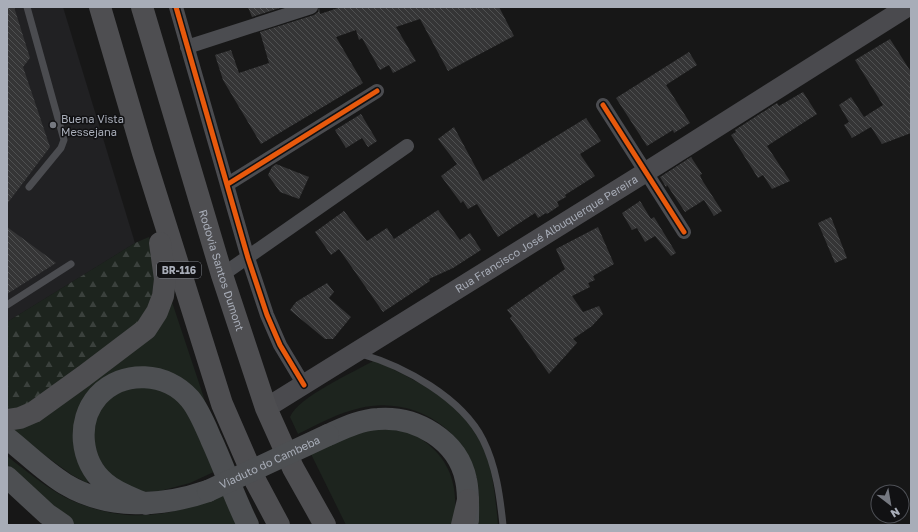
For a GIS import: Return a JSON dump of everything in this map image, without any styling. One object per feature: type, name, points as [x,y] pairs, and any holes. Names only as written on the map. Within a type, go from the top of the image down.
[{"type":"highway","name":"BR-116","points":[[100,7],[143,153],[222,404],[256,482],[277,522]]},
{"type":"highway","name":"Rodovia Santos Dumont","points":[[142,7],[222,275],[266,408],[293,468],[325,525]]},
{"type":"highway","points":[[7,420],[20,418],[34,412],[84,376],[146,329],[157,312],[163,296],[165,279],[143,153]]},
{"type":"highway","points":[[293,468],[334,525]]},
{"type":"highway","points":[[462,525],[468,500]]},
{"type":"main road","name":"Rua Francisco José Albuquerque Pereira","points":[[266,408],[646,172],[906,7]]},
{"type":"main road","points":[[146,504],[112,488],[100,478],[86,456],[84,438],[84,430],[89,411],[99,396],[119,382],[138,376],[159,378],[174,386],[189,398],[203,420],[248,525]]},
{"type":"main road","name":"Viaduto do Cambeba","points":[[35,460],[65,484],[85,494],[123,502],[146,504],[178,501],[208,491],[357,423],[377,418],[401,419],[431,431],[448,446],[458,461],[466,479],[468,525]]},
{"type":"main road","points":[[7,438],[35,460]]},
{"type":"main road","points":[[7,446],[35,460]]},
{"type":"main road","points":[[7,477],[47,514],[63,525]]},
{"type":"street","points":[[176,7],[248,258],[267,315],[280,344],[304,385]]},
{"type":"street","points":[[187,47],[308,7]]},
{"type":"street","points":[[228,184],[377,91]]},
{"type":"street","points":[[603,105],[684,232]]},
{"type":"street","points":[[222,275],[407,146]]},
{"type":"lane","points":[[27,7],[64,140],[60,148],[29,187]]},
{"type":"lane","points":[[7,305],[70,264]]},
{"type":"lane","points":[[357,352],[377,358],[426,383],[449,400],[469,420],[482,439],[492,461],[500,496],[503,525]]},
{"type":"shaded area","name":"Buena Vista Messejana","points":[[7,7],[63,7],[135,243],[7,322]]},
{"type":"green space","points":[[149,237],[156,265],[149,317],[29,409],[7,414],[7,322],[135,243]]},
{"type":"green space","points":[[170,296],[213,425],[181,381],[93,395],[92,477],[87,483],[72,475],[7,428]]},
{"type":"green space","points":[[375,360],[405,375],[435,393],[461,414],[472,427],[485,449],[488,459],[493,482],[498,525],[476,525],[479,490],[473,465],[463,448],[451,433],[436,421],[419,412],[400,407],[380,405],[360,408],[336,416],[298,434],[290,417],[295,409],[315,393]]},
{"type":"green space","points":[[153,384],[184,400],[218,470],[190,483],[160,491],[143,492],[110,480],[91,451],[94,416],[118,390]]},
{"type":"green space","points":[[374,428],[411,433],[424,441],[437,453],[449,471],[452,481],[455,502],[454,525],[346,525],[311,454],[341,439]]},
{"type":"green space","points":[[7,456],[57,493],[94,509],[114,513],[152,515],[170,512],[209,500],[229,491],[245,525],[74,525],[7,468]]},
{"type":"building","points":[[7,7],[14,7],[30,58],[23,67],[50,147],[7,204]]},
{"type":"building","points":[[248,7],[283,7],[252,17]]},
{"type":"building","points":[[319,7],[320,14],[341,7],[499,7],[514,36],[448,71],[420,19],[396,27],[416,61],[393,73],[389,65],[380,70],[362,38],[359,40],[356,30],[336,37],[363,83],[261,144],[223,80],[215,55],[231,50],[239,73],[269,63],[260,32],[314,15],[318,12]]},
{"type":"building","points":[[890,39],[911,72],[911,133],[882,144],[871,127],[852,138],[844,125],[849,122],[839,105],[851,97],[864,117],[883,105],[855,60]]},
{"type":"building","points":[[689,52],[697,65],[666,85],[690,123],[674,133],[673,130],[647,146],[616,98]]},
{"type":"building","points":[[803,92],[817,114],[767,146],[790,181],[772,189],[763,175],[758,178],[731,135],[736,132],[735,130],[777,103],[779,106]]},
{"type":"building","points":[[361,114],[377,141],[368,147],[362,138],[346,148],[335,130]]},
{"type":"building","points":[[586,118],[601,141],[580,154],[595,176],[565,195],[566,197],[557,202],[559,206],[547,214],[546,213],[538,218],[535,213],[498,237],[477,204],[468,209],[463,201],[461,203],[441,176],[457,164],[438,139],[454,127],[483,181]]},
{"type":"building","points":[[691,157],[702,174],[700,175],[702,180],[722,211],[714,216],[704,200],[685,212],[660,177]]},
{"type":"building","points":[[276,164],[309,177],[299,199],[280,192],[268,175],[272,167]]},
{"type":"building","points":[[640,201],[651,219],[654,217],[676,253],[671,256],[655,236],[645,242],[637,228],[632,230],[622,213]]},
{"type":"building","points":[[438,210],[460,240],[470,233],[481,250],[453,268],[429,279],[430,281],[383,312],[339,249],[331,255],[315,232],[344,211],[367,241],[387,228],[394,239]]},
{"type":"building","points":[[831,217],[847,258],[835,263],[818,223]]},
{"type":"building","points":[[7,227],[56,263],[7,294]]},
{"type":"building","points":[[598,227],[614,264],[593,276],[595,280],[588,283],[590,287],[572,296],[583,312],[599,306],[603,314],[592,326],[573,339],[577,343],[549,374],[510,318],[512,316],[507,310],[565,269],[556,249]]},
{"type":"building","points":[[327,283],[334,292],[329,298],[351,317],[333,339],[325,339],[290,310],[296,302]]},
{"type":"cycle path","points":[[176,7],[248,258],[267,315],[280,345],[304,385]]},
{"type":"cycle path","points":[[228,184],[377,91]]},
{"type":"cycle path","points":[[603,105],[684,232]]},
{"type":"place","name":"Buena Vista Messejana","points":[[53,125]]}]
